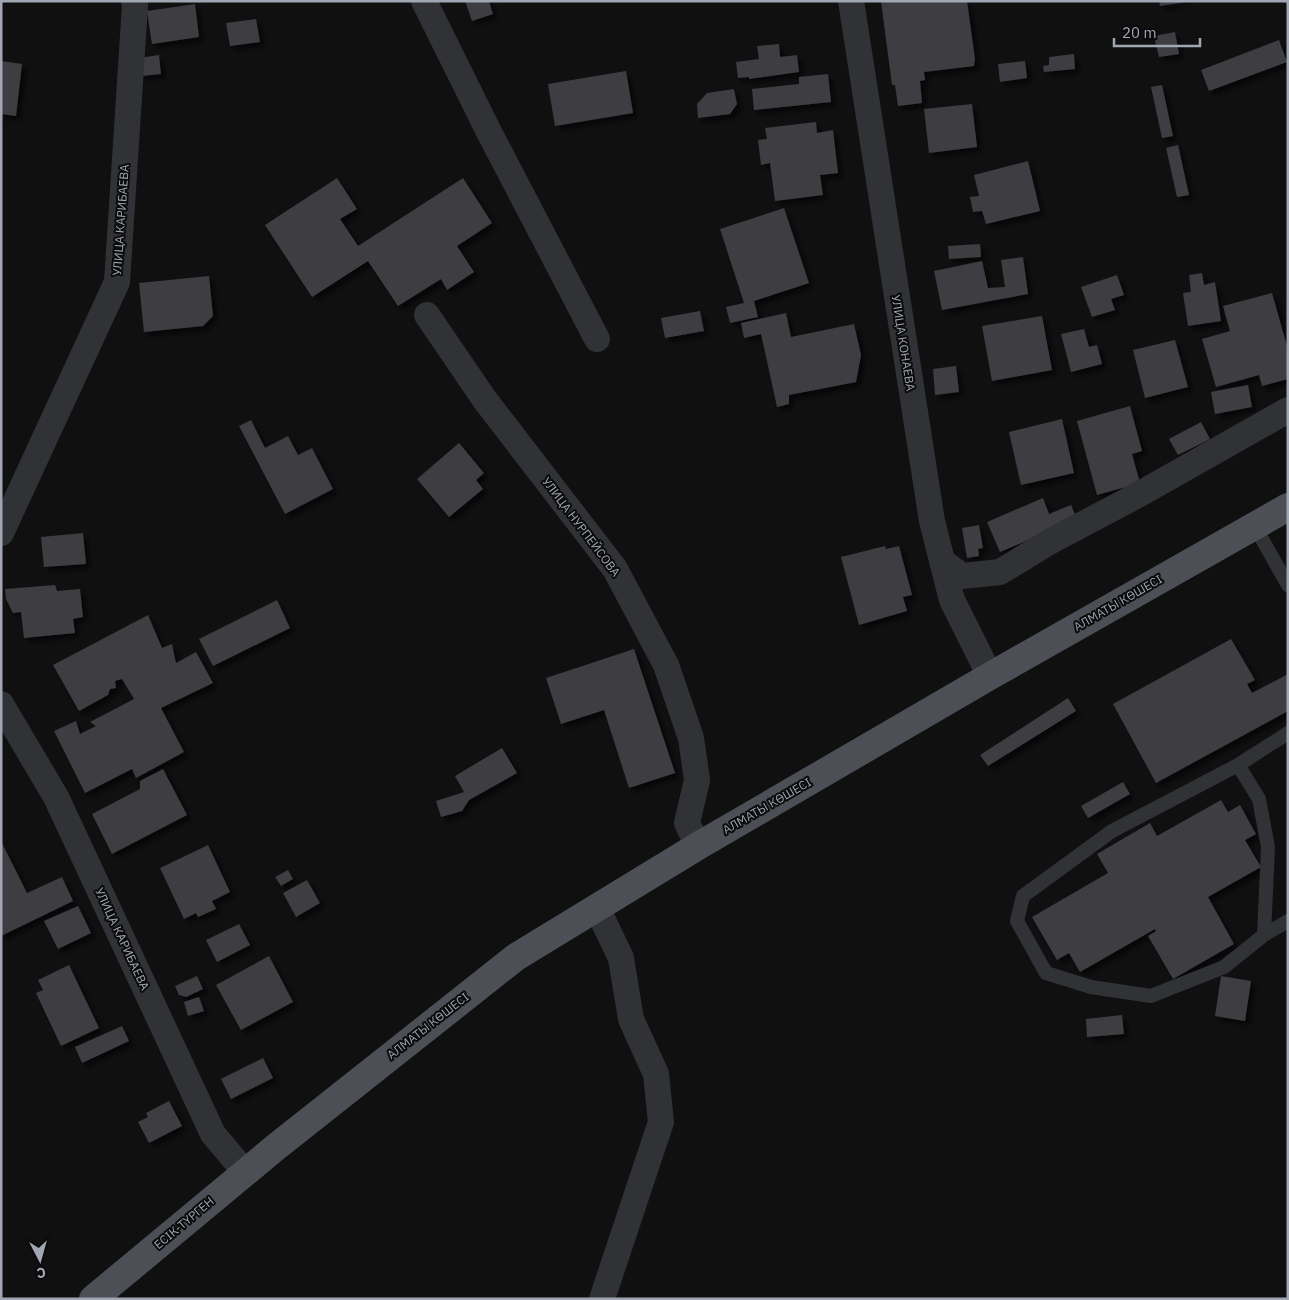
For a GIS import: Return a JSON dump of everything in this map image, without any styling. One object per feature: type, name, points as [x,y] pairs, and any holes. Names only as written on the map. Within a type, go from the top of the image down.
[{"type":"main road","name":"АЛМАТЫ КӨШЕСІ","points":[[276,1147],[516,957],[698,846],[990,676],[1288,507]]},
{"type":"main road","name":"ЕСІК-ТҮРГЕН","points":[[93,1299],[276,1147]]},
{"type":"street","name":"УЛИЦА КАРИБАЕВА","points":[[1,533],[118,282],[134,1]]},
{"type":"street","points":[[424,1],[489,132],[598,339]]},
{"type":"street","name":"УЛИЦА КОНАЕВА","points":[[851,1],[930,511],[952,600],[990,676]]},
{"type":"street","name":"УЛИЦА НУРПЕЙСОВА","points":[[427,315],[485,400],[615,569],[666,665],[691,738],[697,780],[686,823],[698,846]]},
{"type":"street","points":[[943,562],[962,576],[1000,572],[1050,541],[1138,495],[1288,410]]},
{"type":"street","name":"УЛИЦА КАРИБАЕВА","points":[[1,704],[56,797],[213,1134],[245,1172]]},
{"type":"street","points":[[597,908],[621,958],[631,1019],[656,1074],[661,1122],[602,1299]]},
{"type":"lane","points":[[1254,526],[1288,584]]},
{"type":"lane","points":[[1288,733],[1238,765],[1112,831],[1023,896],[1017,921],[1046,973],[1091,987],[1151,996],[1224,967],[1264,935],[1288,921]]},
{"type":"lane","points":[[1238,765],[1259,799],[1268,847],[1264,935]]},
{"type":"building","points":[[465,1],[489,1],[493,14],[472,21]]},
{"type":"building","points":[[881,1],[967,1],[975,59],[974,66],[924,72],[925,80],[920,81],[922,103],[898,106],[895,85],[892,85]]},
{"type":"building","points":[[1159,1],[1187,1],[1187,2],[1160,6]]},
{"type":"building","points":[[195,4],[199,37],[152,44],[147,11]]},
{"type":"building","points":[[256,19],[260,42],[230,46],[226,23]]},
{"type":"building","points":[[1175,32],[1179,54],[1159,57],[1154,36]]},
{"type":"building","points":[[1279,40],[1287,62],[1209,91],[1201,70]]},
{"type":"building","points":[[779,44],[780,57],[797,55],[799,72],[749,79],[749,77],[738,78],[736,62],[759,59],[757,46]]},
{"type":"building","points":[[1074,54],[1075,69],[1044,72],[1043,66],[1049,65],[1049,57]]},
{"type":"building","points":[[159,55],[161,74],[141,76],[139,58]]},
{"type":"building","points":[[1,61],[22,64],[16,116],[1,114]]},
{"type":"building","points":[[1025,61],[1027,78],[1000,82],[998,64]]},
{"type":"building","points":[[626,71],[633,113],[555,126],[548,84]]},
{"type":"building","points":[[828,74],[831,102],[754,110],[752,89],[799,84],[799,77]]},
{"type":"building","points":[[1162,85],[1173,136],[1162,138],[1151,87]]},
{"type":"building","points":[[734,89],[737,104],[730,114],[698,118],[697,104],[707,93]]},
{"type":"building","points":[[972,104],[977,147],[929,153],[924,109]]},
{"type":"building","points":[[816,122],[817,133],[833,130],[838,173],[820,175],[823,195],[775,201],[770,163],[761,165],[758,140],[767,139],[765,128]]},
{"type":"building","points":[[1178,145],[1189,195],[1177,197],[1166,148]]},
{"type":"building","points":[[1028,161],[1040,211],[986,224],[982,211],[973,212],[970,197],[979,196],[974,175]]},
{"type":"building","points":[[337,178],[357,209],[340,219],[358,246],[463,178],[492,223],[457,246],[474,272],[447,290],[441,279],[398,306],[368,261],[312,297],[265,225]]},
{"type":"building","points":[[784,208],[809,283],[754,301],[758,317],[730,323],[726,307],[744,303],[720,229]]},
{"type":"building","points":[[980,244],[981,257],[949,259],[948,246]]},
{"type":"building","points":[[1023,257],[1028,294],[942,310],[934,271],[982,261],[988,288],[1005,287],[1001,260]]},
{"type":"building","points":[[1202,273],[1204,285],[1215,282],[1221,321],[1188,326],[1183,293],[1191,292],[1189,275]]},
{"type":"building","points":[[1117,275],[1124,295],[1111,299],[1115,310],[1092,317],[1081,287]]},
{"type":"building","points":[[209,276],[213,316],[203,326],[144,332],[139,283]]},
{"type":"building","points":[[1272,293],[1288,350],[1288,379],[1262,386],[1259,375],[1216,387],[1202,339],[1230,331],[1223,306]]},
{"type":"building","points":[[700,311],[704,331],[665,338],[661,318]]},
{"type":"building","points":[[786,313],[791,337],[854,324],[861,355],[856,382],[789,395],[789,404],[777,407],[761,334],[744,338],[741,323]]},
{"type":"building","points":[[1042,316],[1052,370],[992,381],[982,326]]},
{"type":"building","points":[[1084,329],[1089,347],[1097,345],[1102,364],[1071,372],[1061,334]]},
{"type":"building","points":[[1175,340],[1188,387],[1145,398],[1133,350]]},
{"type":"building","points":[[956,366],[959,392],[935,395],[933,369]]},
{"type":"building","points":[[1248,385],[1252,407],[1215,414],[1211,392]]},
{"type":"building","points":[[1130,406],[1142,451],[1132,454],[1140,483],[1097,495],[1077,421]]},
{"type":"building","points":[[1062,419],[1074,473],[1021,485],[1009,432]]},
{"type":"building","points":[[251,420],[265,448],[288,436],[298,455],[312,448],[333,489],[285,514],[239,426]]},
{"type":"building","points":[[1201,422],[1210,439],[1178,455],[1169,439]]},
{"type":"building","points":[[459,443],[484,473],[476,480],[483,489],[449,517],[417,479]]},
{"type":"building","points":[[1043,498],[1049,514],[1071,505],[1077,519],[1000,552],[987,522]]},
{"type":"building","points":[[979,525],[983,548],[978,549],[979,556],[967,558],[962,528]]},
{"type":"building","points":[[83,533],[86,564],[44,567],[41,537]]},
{"type":"building","points":[[885,546],[886,549],[899,546],[912,595],[903,597],[907,611],[859,625],[841,557]]},
{"type":"building","points":[[55,585],[57,591],[80,589],[83,617],[73,619],[75,633],[24,638],[21,612],[13,613],[6,599],[5,589]]},
{"type":"building","points":[[277,600],[290,628],[213,666],[199,639]]},
{"type":"building","points":[[148,615],[162,648],[172,644],[176,663],[196,652],[213,683],[161,708],[184,752],[136,778],[132,769],[85,793],[54,731],[76,721],[80,734],[96,726],[90,722],[134,699],[122,679],[115,681],[116,688],[110,689],[108,695],[79,711],[53,665]]},
{"type":"building","points":[[1231,639],[1255,680],[1247,684],[1252,693],[1288,674],[1288,711],[1156,783],[1113,704]]},
{"type":"building","points":[[634,649],[675,773],[629,788],[604,710],[561,724],[546,678]]},
{"type":"building","points":[[1068,698],[1076,711],[988,766],[980,755]]},
{"type":"building","points":[[502,748],[517,773],[469,800],[462,811],[441,817],[436,801],[464,792],[455,776]]},
{"type":"building","points":[[163,769],[187,815],[112,854],[92,814],[140,789],[140,781]]},
{"type":"building","points":[[1123,782],[1130,794],[1088,818],[1081,806]]},
{"type":"building","points":[[1221,800],[1228,812],[1240,805],[1256,834],[1245,840],[1261,867],[1208,897],[1234,944],[1173,979],[1148,936],[1156,931],[1155,929],[1080,972],[1069,953],[1057,960],[1032,917],[1108,873],[1097,854],[1150,823],[1157,836]]},
{"type":"building","points":[[1,841],[27,893],[62,877],[73,901],[1,936]]},
{"type":"building","points":[[208,845],[230,892],[212,901],[216,909],[198,917],[196,913],[184,919],[160,868]]},
{"type":"building","points":[[288,870],[293,879],[281,886],[275,877]]},
{"type":"building","points":[[307,880],[320,903],[296,917],[283,893]]},
{"type":"building","points":[[78,906],[91,933],[58,949],[44,921]]},
{"type":"building","points":[[239,924],[250,945],[217,962],[206,940]]},
{"type":"building","points":[[269,956],[293,1002],[241,1030],[216,985]]},
{"type":"building","points":[[69,965],[99,1028],[61,1046],[36,993],[43,990],[38,980]]},
{"type":"building","points":[[197,976],[203,989],[186,997],[179,995],[175,986]]},
{"type":"building","points":[[1221,976],[1251,981],[1245,1021],[1215,1016]]},
{"type":"building","points":[[199,997],[204,1011],[188,1016],[184,1002]]},
{"type":"building","points":[[1122,1015],[1124,1034],[1087,1037],[1086,1019]]},
{"type":"building","points":[[122,1026],[129,1041],[82,1063],[75,1047]]},
{"type":"building","points":[[263,1058],[273,1078],[231,1099],[221,1079]]},
{"type":"building","points":[[169,1101],[182,1126],[149,1143],[138,1122],[148,1117],[146,1113]]}]
